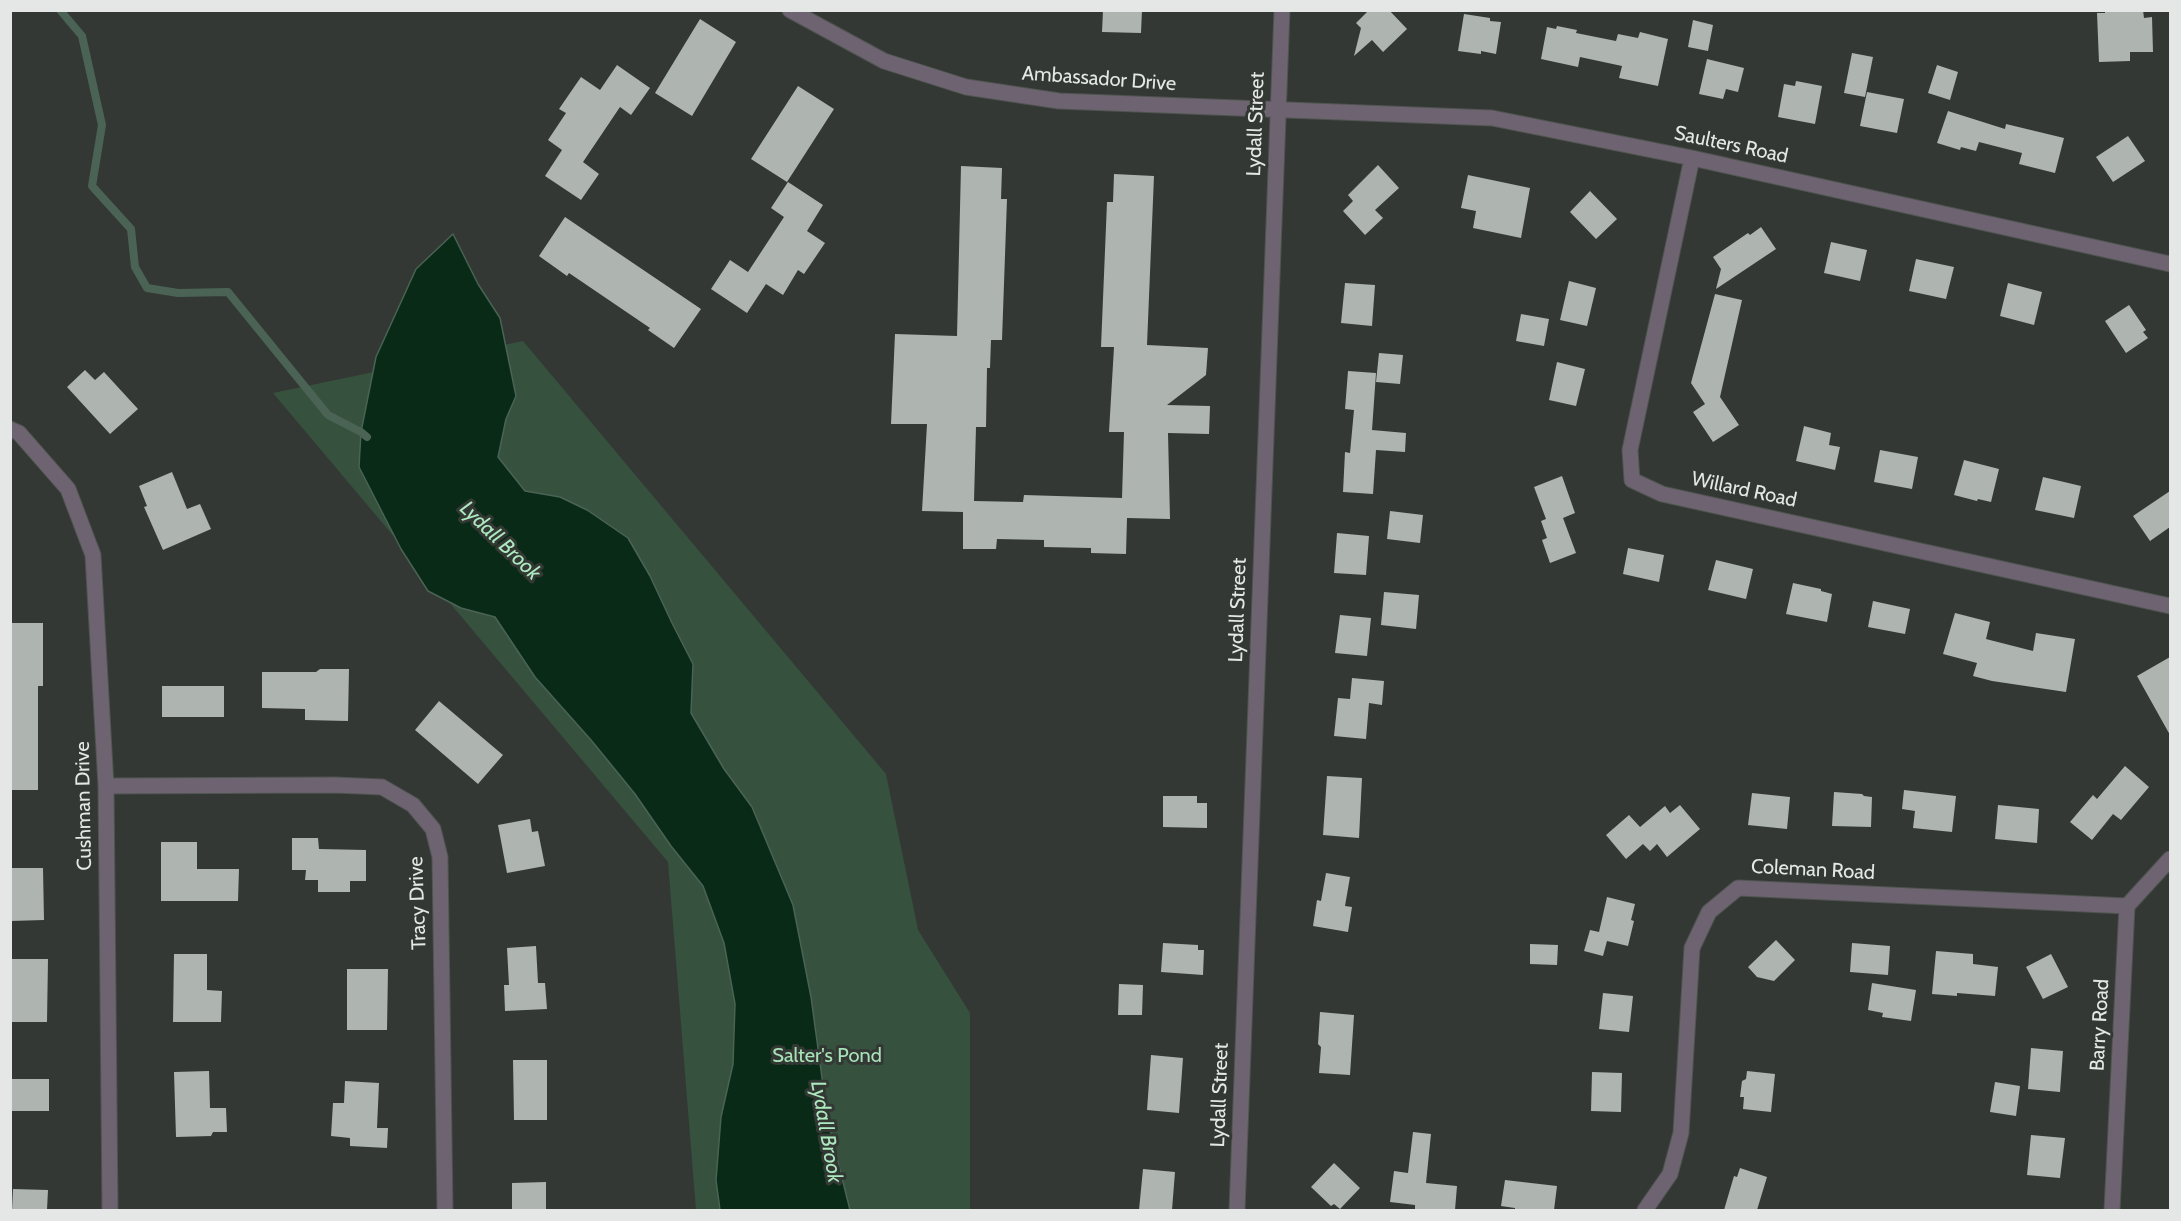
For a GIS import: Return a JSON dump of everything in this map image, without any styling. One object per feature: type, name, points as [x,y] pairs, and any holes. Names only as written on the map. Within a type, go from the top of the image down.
[{"type":"street","name":"Ambassador Drive","points":[[790,10],[884,61],[966,87],[1059,101],[1278,110]]},
{"type":"street","name":"Lydall Street","points":[[1237,1210],[1282,10]]},
{"type":"street","name":"Saulters Road","points":[[1278,110],[1492,118],[1692,158],[2170,264]]},
{"type":"street","name":"Willard Road","points":[[1692,158],[1630,450],[1632,480],[1662,494],[2170,606]]},
{"type":"street","name":"Cushman Drive","points":[[10,429],[20,433],[68,489],[93,555],[106,786],[110,1210]]},
{"type":"street","name":"Tracy Drive","points":[[106,786],[335,785],[382,787],[413,805],[433,829],[440,858],[445,1210]]},
{"type":"street","points":[[2127,906],[2170,859]]},
{"type":"street","name":"Coleman Road","points":[[1645,1210],[1670,1174],[1681,1133],[1692,948],[1709,912],[1738,888],[2127,906]]},
{"type":"street","name":"Barry Road","points":[[2112,1210],[2127,906]]},
{"type":"green space","name":"Salter's Pond","points":[[523,341],[886,774],[918,930],[970,1013],[970,1210],[696,1210],[668,862],[273,393]]},
{"type":"water","name":"Salter's Pond","points":[[453,234],[478,284],[500,318],[516,396],[506,419],[498,457],[525,491],[560,497],[587,510],[628,538],[650,576],[693,664],[691,713],[724,769],[752,807],[793,905],[811,997],[828,1122],[850,1210],[720,1210],[716,1180],[721,1117],[733,1064],[735,1004],[724,943],[703,886],[671,846],[635,794],[535,677],[495,617],[461,608],[428,591],[401,549],[359,467],[361,432],[376,357],[416,269]]},
{"type":"building","points":[[1103,10],[1142,10],[1141,33],[1102,32]]},
{"type":"building","points":[[1369,10],[1389,10],[1407,29],[1383,52],[1372,40],[1354,56],[1361,28],[1356,23]]},
{"type":"building","points":[[2105,10],[2143,10],[2144,18],[2152,17],[2153,52],[2130,52],[2130,61],[2099,62],[2097,13],[2105,13]]},
{"type":"building","points":[[1464,14],[1501,22],[1496,54],[1481,51],[1481,54],[1458,51]]},
{"type":"building","points":[[700,19],[736,42],[692,116],[655,93]]},
{"type":"building","points":[[1693,20],[1713,25],[1708,51],[1688,47]]},
{"type":"building","points":[[1557,26],[1577,30],[1576,33],[1616,41],[1618,34],[1638,38],[1640,32],[1668,39],[1658,86],[1619,78],[1622,66],[1580,57],[1578,67],[1541,59],[1547,27],[1556,29]]},
{"type":"building","points":[[1852,53],[1873,57],[1865,97],[1844,93]]},
{"type":"building","points":[[1707,59],[1744,68],[1738,92],[1726,89],[1723,99],[1699,94]]},
{"type":"building","points":[[617,65],[650,88],[631,115],[620,107],[583,162],[599,174],[581,200],[545,176],[562,150],[548,140],[566,113],[559,109],[581,77],[600,90]]},
{"type":"building","points":[[1937,65],[1958,72],[1950,100],[1928,93]]},
{"type":"building","points":[[1796,81],[1822,86],[1815,124],[1778,117],[1784,84],[1795,86]]},
{"type":"building","points":[[798,86],[834,109],[787,182],[751,159]]},
{"type":"building","points":[[1867,92],[1904,99],[1897,133],[1860,126]]},
{"type":"building","points":[[1948,111],[2005,129],[2006,124],[2064,138],[2055,173],[2019,164],[2022,153],[1979,142],[1976,151],[1961,147],[1960,150],[1937,143]]},
{"type":"building","points":[[2128,136],[2145,161],[2113,182],[2096,157]]},
{"type":"building","points":[[1378,165],[1399,188],[1375,210],[1383,218],[1365,235],[1343,211],[1353,201],[1348,195]]},
{"type":"building","points":[[961,166],[1002,168],[1001,199],[1007,199],[1002,340],[991,340],[990,368],[987,368],[986,427],[976,427],[974,501],[1023,502],[1024,495],[1122,498],[1124,432],[1109,432],[1114,347],[1101,347],[1107,202],[1113,202],[1114,174],[1154,176],[1147,345],[1208,348],[1206,375],[1167,405],[1210,406],[1209,434],[1168,433],[1170,519],[1127,518],[1126,554],[1091,553],[1091,548],[1044,547],[1044,540],[997,539],[996,549],[963,549],[963,512],[922,511],[927,424],[891,424],[895,334],[957,336]]},
{"type":"building","points":[[1468,175],[1530,188],[1521,238],[1473,228],[1476,211],[1461,208]]},
{"type":"building","points":[[788,182],[823,205],[807,231],[825,243],[804,274],[798,270],[783,295],[766,284],[747,313],[711,289],[730,260],[748,272],[784,217],[771,208]]},
{"type":"building","points":[[1590,191],[1617,219],[1596,239],[1570,212]]},
{"type":"building","points":[[565,217],[701,309],[674,348],[648,330],[650,328],[569,273],[567,276],[539,256]]},
{"type":"building","points":[[1761,227],[1776,249],[1716,289],[1721,269],[1713,257],[1748,233],[1750,235]]},
{"type":"building","points":[[1831,242],[1867,250],[1860,281],[1824,273]]},
{"type":"building","points":[[1916,259],[1954,267],[1946,299],[1909,291]]},
{"type":"building","points":[[1569,281],[1596,288],[1587,326],[1560,320]]},
{"type":"building","points":[[1345,283],[1375,285],[1372,326],[1341,323]]},
{"type":"building","points":[[2008,283],[2042,292],[2034,325],[2000,316]]},
{"type":"building","points":[[1715,294],[1742,300],[1720,397],[1739,425],[1713,442],[1693,412],[1705,404],[1691,383]]},
{"type":"building","points":[[2129,305],[2146,330],[2143,332],[2148,338],[2126,353],[2105,321]]},
{"type":"building","points":[[1521,314],[1549,319],[1544,346],[1516,341]]},
{"type":"building","points":[[1379,353],[1403,355],[1400,384],[1376,382]]},
{"type":"building","points":[[1557,362],[1585,369],[1576,406],[1549,400]]},
{"type":"building","points":[[85,370],[95,380],[104,372],[138,409],[110,434],[67,387]]},
{"type":"building","points":[[1348,371],[1376,373],[1372,430],[1406,433],[1405,452],[1376,450],[1373,494],[1343,492],[1345,452],[1350,453],[1354,410],[1345,409]]},
{"type":"building","points":[[1804,426],[1831,433],[1829,445],[1840,447],[1835,470],[1796,461]]},
{"type":"building","points":[[1880,450],[1918,457],[1912,489],[1874,482]]},
{"type":"building","points":[[1964,460],[1999,469],[1991,502],[1954,495]]},
{"type":"building","points":[[172,472],[187,509],[200,504],[211,529],[163,550],[144,507],[147,506],[139,486]]},
{"type":"building","points":[[1562,476],[1575,513],[1563,518],[1576,553],[1550,563],[1542,540],[1547,538],[1541,521],[1546,519],[1534,487]]},
{"type":"building","points":[[2043,477],[2081,486],[2074,518],[2035,510]]},
{"type":"building","points":[[2170,491],[2170,527],[2150,541],[2133,516]]},
{"type":"building","points":[[1390,511],[1423,515],[1420,543],[1387,539]]},
{"type":"building","points":[[1337,533],[1369,536],[1366,575],[1334,573]]},
{"type":"building","points":[[1628,548],[1664,555],[1659,582],[1623,574]]},
{"type":"building","points":[[1716,560],[1753,569],[1746,599],[1708,590]]},
{"type":"building","points":[[1793,583],[1821,589],[1821,591],[1832,594],[1827,622],[1786,614]]},
{"type":"building","points":[[1384,592],[1419,595],[1416,629],[1381,625]]},
{"type":"building","points":[[1873,601],[1910,609],[1905,634],[1868,627]]},
{"type":"building","points":[[1955,613],[1990,622],[1986,639],[2033,651],[2036,633],[2075,639],[2066,692],[1973,676],[1977,663],[1943,654]]},
{"type":"building","points":[[1340,615],[1371,618],[1367,656],[1335,653]]},
{"type":"building","points":[[10,623],[43,623],[43,686],[38,686],[38,790],[10,790]]},
{"type":"building","points":[[2170,657],[2170,735],[2137,676]]},
{"type":"building","points":[[320,669],[349,669],[348,721],[305,720],[305,709],[262,708],[262,672],[316,672]]},
{"type":"building","points":[[1352,678],[1384,681],[1382,705],[1369,703],[1366,739],[1334,736],[1338,698],[1350,699]]},
{"type":"building","points":[[162,686],[224,686],[224,717],[162,717]]},
{"type":"building","points":[[439,701],[503,755],[478,784],[415,730]]},
{"type":"building","points":[[2125,766],[2149,787],[2121,820],[2113,814],[2092,840],[2070,822],[2093,795],[2097,799]]},
{"type":"building","points":[[1327,776],[1362,778],[1359,838],[1323,835]]},
{"type":"building","points":[[1904,790],[1956,796],[1952,832],[1913,828],[1915,811],[1902,809]]},
{"type":"building","points":[[1834,792],[1872,797],[1871,827],[1832,826]]},
{"type":"building","points":[[1752,793],[1790,797],[1787,829],[1748,825]]},
{"type":"building","points":[[1163,796],[1197,796],[1197,803],[1207,803],[1207,828],[1163,827]]},
{"type":"building","points":[[1680,805],[1700,829],[1667,857],[1657,844],[1650,851],[1643,844],[1626,859],[1606,835],[1629,815],[1640,827],[1665,806],[1670,813]]},
{"type":"building","points":[[1998,805],[2039,809],[2037,843],[1995,839]]},
{"type":"building","points":[[530,819],[532,832],[538,831],[545,866],[507,873],[498,825]]},
{"type":"building","points":[[292,838],[318,838],[319,849],[366,850],[366,881],[350,881],[350,892],[318,892],[318,880],[305,880],[306,870],[292,870]]},
{"type":"building","points":[[161,842],[197,842],[197,869],[239,869],[238,901],[161,901]]},
{"type":"building","points":[[10,868],[43,868],[44,920],[10,921]]},
{"type":"building","points":[[1326,873],[1350,877],[1345,906],[1352,907],[1348,932],[1313,926],[1317,900],[1321,901]]},
{"type":"building","points":[[1607,897],[1635,904],[1631,920],[1634,921],[1628,946],[1607,941],[1603,956],[1584,951],[1590,930],[1599,932]]},
{"type":"building","points":[[1776,940],[1795,960],[1774,981],[1757,977],[1748,967]]},
{"type":"building","points":[[1163,943],[1198,945],[1198,950],[1204,950],[1203,975],[1161,972]]},
{"type":"building","points":[[1852,943],[1890,946],[1888,975],[1850,972]]},
{"type":"building","points":[[1530,944],[1558,945],[1557,965],[1530,964]]},
{"type":"building","points":[[536,946],[538,983],[545,983],[547,1009],[505,1011],[504,985],[509,985],[507,948]]},
{"type":"building","points":[[1936,951],[1973,954],[1973,964],[1998,967],[1995,996],[1932,994]]},
{"type":"building","points":[[174,954],[207,954],[207,990],[222,991],[221,1022],[173,1022]]},
{"type":"building","points":[[2051,954],[2068,987],[2043,999],[2026,967]]},
{"type":"building","points":[[10,959],[48,959],[47,1022],[10,1022]]},
{"type":"building","points":[[347,969],[388,969],[387,1030],[347,1030]]},
{"type":"building","points":[[1872,983],[1916,990],[1911,1021],[1882,1017],[1883,1013],[1868,1010]]},
{"type":"building","points":[[1119,984],[1143,985],[1142,1015],[1118,1015]]},
{"type":"building","points":[[1603,993],[1633,996],[1629,1032],[1599,1029]]},
{"type":"building","points":[[1320,1012],[1354,1015],[1350,1075],[1319,1073]]},
{"type":"building","points":[[2031,1048],[2063,1051],[2060,1092],[2028,1089]]},
{"type":"building","points":[[1151,1055],[1183,1058],[1179,1113],[1147,1110]]},
{"type":"building","points":[[513,1060],[547,1060],[547,1120],[514,1120]]},
{"type":"building","points":[[209,1071],[210,1108],[226,1108],[227,1132],[213,1132],[211,1136],[176,1137],[174,1072]]},
{"type":"building","points":[[1747,1071],[1775,1074],[1771,1112],[1743,1109],[1744,1097],[1740,1097],[1742,1081],[1746,1079]]},
{"type":"building","points":[[1592,1072],[1622,1073],[1621,1112],[1591,1111]]},
{"type":"building","points":[[10,1079],[49,1079],[49,1111],[10,1111]]},
{"type":"building","points":[[345,1081],[379,1083],[377,1128],[388,1128],[387,1148],[350,1146],[350,1138],[331,1136],[333,1103],[344,1103]]},
{"type":"building","points":[[1995,1082],[2020,1086],[2016,1116],[1990,1112]]},
{"type":"building","points":[[1413,1132],[1431,1134],[1426,1183],[1457,1186],[1455,1210],[1415,1210],[1415,1205],[1390,1202],[1394,1171],[1408,1173]]},
{"type":"building","points":[[2031,1135],[2065,1138],[2060,1178],[2027,1175]]},
{"type":"building","points":[[1334,1163],[1360,1188],[1340,1209],[1334,1204],[1331,1206],[1311,1187]]},
{"type":"building","points":[[1740,1168],[1767,1177],[1757,1210],[1724,1210],[1734,1176],[1737,1177]]},
{"type":"building","points":[[1143,1169],[1175,1172],[1172,1210],[1139,1210]]},
{"type":"building","points":[[1505,1180],[1557,1186],[1554,1210],[1515,1210],[1515,1208],[1501,1206]]},
{"type":"building","points":[[546,1182],[546,1210],[512,1210],[512,1183]]},
{"type":"building","points":[[13,1189],[48,1190],[47,1210],[12,1210]]},
{"type":"waterway","name":"Lydall Brook","points":[[60,10],[82,36],[102,125],[92,186],[131,229],[135,267],[147,288],[178,293],[228,292],[328,415],[367,437]]}]
